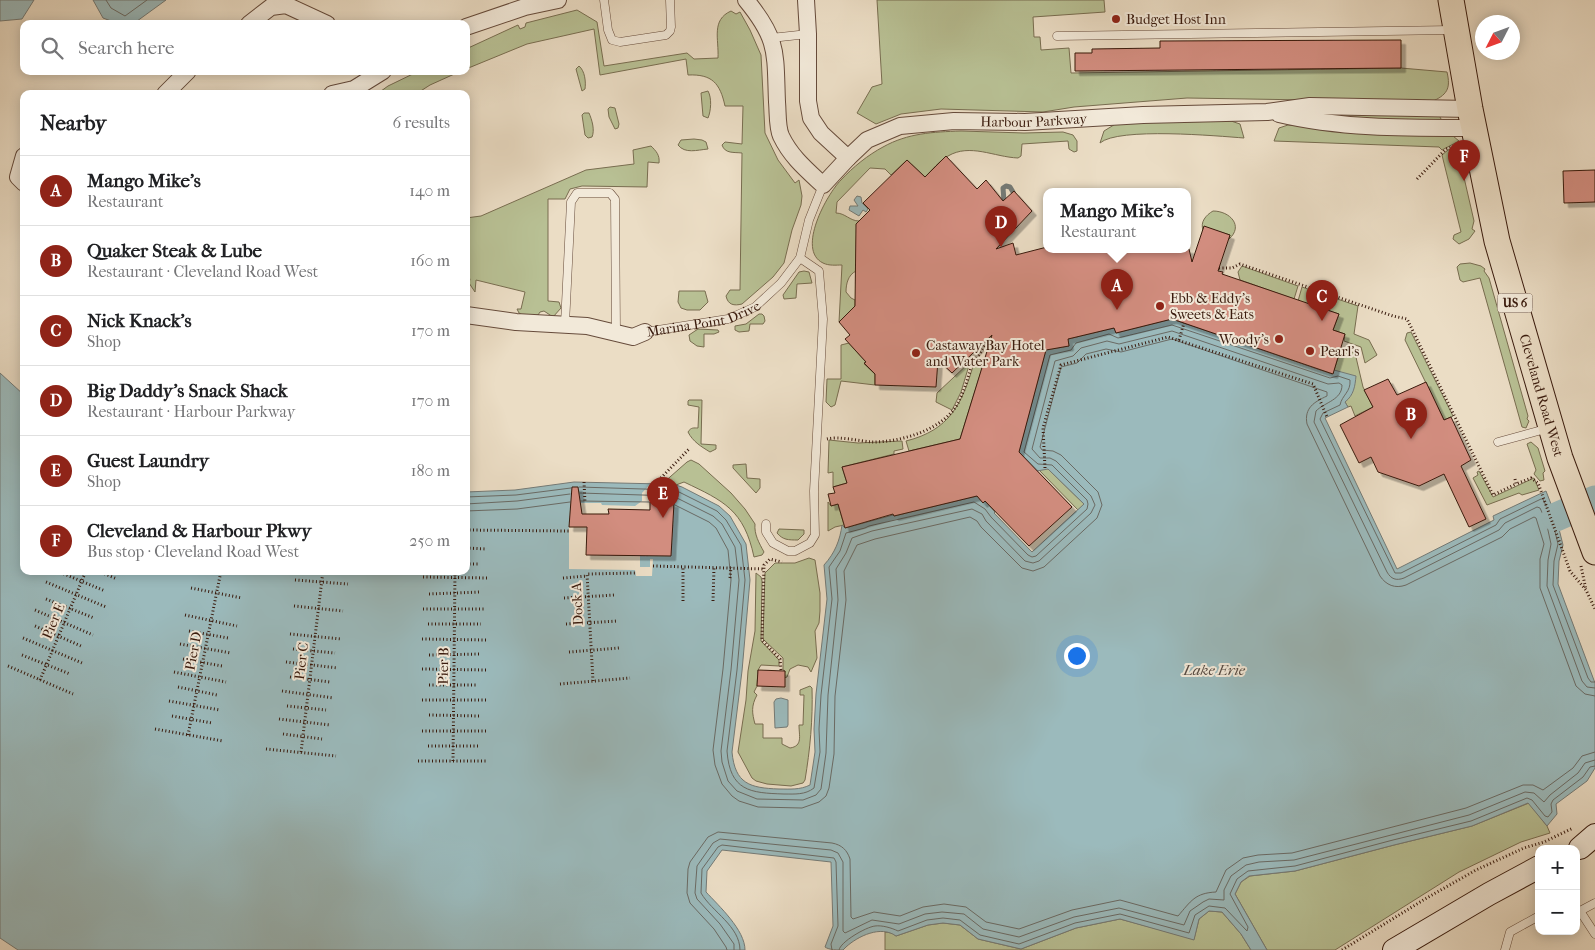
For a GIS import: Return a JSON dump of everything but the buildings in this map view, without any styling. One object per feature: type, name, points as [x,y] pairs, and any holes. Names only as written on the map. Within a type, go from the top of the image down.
[{"type":"main road","name":"Cleveland Road West","points":[[1451,0],[1472,119],[1497,241],[1550,427],[1592,544]]},
{"type":"main road","points":[[1394,950],[1535,869]]},
{"type":"street","points":[[470,26],[525,7],[558,0]]},
{"type":"street","points":[[746,0],[762,19],[771,38],[776,56],[780,134],[796,161],[823,185]]},
{"type":"street","points":[[806,0],[808,101],[811,118],[820,133],[848,158]]},
{"type":"street","points":[[255,20],[271,8],[286,5],[318,20]]},
{"type":"street","points":[[169,90],[184,75]]},
{"type":"street","points":[[350,90],[376,75]]},
{"type":"street","name":"Harbour Parkway","points":[[823,185],[867,140],[900,126],[954,121],[1025,122],[1143,115],[1267,112],[1310,106],[1472,119]]},
{"type":"street","name":"Marina Point Drive","points":[[470,316],[516,322],[587,326],[633,337],[645,332]]},
{"type":"lane","points":[[604,0],[608,30],[612,40],[620,42],[666,35],[671,27],[670,0]]},
{"type":"lane","points":[[1057,36],[1456,30]]},
{"type":"lane","points":[[771,38],[808,34]]},
{"type":"lane","name":"Marina Point Drive","points":[[645,332],[728,319],[755,307],[781,283],[800,258],[809,220],[823,185]]},
{"type":"lane","points":[[566,324],[571,202],[577,193],[610,193],[615,199],[616,332]]},
{"type":"lane","points":[[766,524],[766,532],[773,543],[788,551],[795,551],[810,543],[815,535],[814,491],[823,319],[818,272],[800,258]]},
{"type":"lane","points":[[1498,442],[1550,427]]},
{"type":"lane","points":[[1580,910],[1595,903]]},
{"type":"lane","points":[[1580,914],[1595,934]]},
{"type":"lane","points":[[1505,950],[1510,932],[1535,918]]},
{"type":"path","points":[[1417,179],[1446,149],[1458,145],[1460,151]]},
{"type":"path","points":[[1219,268],[1232,268],[1240,264],[1393,316],[1407,319],[1493,495],[1531,478],[1538,482],[1570,571],[1586,590],[1595,609]]},
{"type":"path","points":[[1180,340],[1184,323]]},
{"type":"path","points":[[1045,468],[1043,428],[1061,365],[1168,337],[1313,384],[1327,417]]},
{"type":"path","points":[[827,448],[827,438],[875,442],[909,438],[924,432],[951,412],[959,403],[973,361],[979,357],[982,348],[989,340]]},
{"type":"path","points":[[656,483],[690,448]]},
{"type":"path","points":[[1515,479],[1516,484]]},
{"type":"path","points":[[584,482],[585,503]]},
{"type":"path","points":[[470,530],[569,531]]},
{"type":"path","points":[[470,548],[487,548]]},
{"type":"path","points":[[781,670],[780,659],[762,640],[764,565],[770,559],[785,562]]},
{"type":"path","points":[[470,564],[480,564]]},
{"type":"path","points":[[652,566],[764,569]]},
{"type":"path","points":[[683,601],[684,566]]},
{"type":"path","points":[[713,600],[714,567]]},
{"type":"path","points":[[730,578],[731,567]]},
{"type":"path","name":"Dock A","points":[[593,681],[587,574],[636,573]]},
{"type":"path","points":[[65,575],[105,591]]},
{"type":"path","name":"Pier E","points":[[40,680],[84,575]]},
{"type":"path","points":[[108,575],[117,579]]},
{"type":"path","name":"Pier D","points":[[188,735],[219,575]]},
{"type":"path","name":"Pier C","points":[[301,752],[323,575]]},
{"type":"path","points":[[563,578],[587,576]]},
{"type":"path","points":[[423,577],[488,578]]},
{"type":"path","name":"Pier B","points":[[453,761],[454,578]]},
{"type":"path","points":[[295,580],[348,584]]},
{"type":"path","points":[[46,582],[106,607]]},
{"type":"path","points":[[191,588],[242,598]]},
{"type":"path","points":[[429,594],[481,592]]},
{"type":"path","points":[[564,598],[615,595]]},
{"type":"path","points":[[46,599],[94,618]]},
{"type":"path","points":[[294,606],[343,611]]},
{"type":"path","points":[[423,609],[486,609]]},
{"type":"path","points":[[35,610],[93,635]]},
{"type":"path","points":[[185,615],[237,626]]},
{"type":"path","points":[[566,624],[618,621]]},
{"type":"path","points":[[428,624],[481,624]]},
{"type":"path","points":[[35,626],[81,646]]},
{"type":"path","points":[[189,631],[228,638]]},
{"type":"path","points":[[290,634],[341,639]]},
{"type":"path","points":[[22,638],[82,663]]},
{"type":"path","points":[[422,639],[487,640]]},
{"type":"path","points":[[180,644],[231,653]]},
{"type":"path","points":[[293,648],[335,653]]},
{"type":"path","points":[[569,652],[619,648]]},
{"type":"path","points":[[429,654],[481,654]]},
{"type":"path","points":[[22,655],[70,674]]},
{"type":"path","points":[[183,659],[222,666]]},
{"type":"path","points":[[286,662],[338,668]]},
{"type":"path","points":[[8,666],[73,694]]},
{"type":"path","points":[[422,668],[487,670]]},
{"type":"path","points":[[174,672],[226,682]]},
{"type":"path","points":[[290,677],[330,682]]},
{"type":"path","points":[[560,684],[630,678]]},
{"type":"path","points":[[429,685],[478,685]]},
{"type":"path","points":[[178,688],[217,695]]},
{"type":"path","points":[[282,691],[334,698]]},
{"type":"path","points":[[422,700],[486,700]]},
{"type":"path","points":[[169,701],[220,710]]},
{"type":"path","points":[[287,706],[326,710]]},
{"type":"path","points":[[429,715],[480,716]]},
{"type":"path","points":[[172,716],[212,723]]},
{"type":"path","points":[[279,719],[330,725]]},
{"type":"path","points":[[155,729],[223,741]]},
{"type":"path","points":[[422,731],[486,731]]},
{"type":"path","points":[[283,734],[322,739]]},
{"type":"path","points":[[428,746],[480,746]]},
{"type":"path","points":[[266,749],[336,756]]},
{"type":"path","points":[[418,761],[488,761]]},
{"type":"path","points":[[1342,950],[1476,870],[1524,848],[1544,842],[1585,840]]},
{"type":"green space","points":[[877,0],[1104,0],[1105,12],[1033,17],[1034,37],[1040,37],[1041,50],[1069,48],[1071,73],[1401,68],[1447,72],[1448,87],[1441,97],[1431,102],[1187,98],[1074,107],[1043,112],[941,109],[901,114],[876,124],[857,113],[872,87],[882,84]]},
{"type":"green space","points":[[577,10],[597,22],[604,66],[687,53],[694,59],[718,58],[718,25],[721,19],[731,11],[736,14],[740,12],[761,55],[765,133],[778,160],[795,183],[799,180],[802,196],[784,263],[773,277],[742,304],[732,304],[726,296],[730,290],[740,290],[742,153],[725,150],[722,145],[725,142],[742,144],[743,106],[725,106],[720,91],[714,82],[703,76],[688,75],[686,59],[600,75],[594,29],[527,44],[470,67],[470,47],[518,25],[520,29],[525,27],[526,23]]},
{"type":"green space","points":[[579,66],[583,71],[585,80],[585,89],[582,91],[576,69]]},
{"type":"green space","points":[[411,75],[452,75],[422,90],[382,90]]},
{"type":"green space","points":[[708,91],[711,104],[708,118],[703,116],[701,93]]},
{"type":"green space","points":[[610,107],[615,108],[619,124],[618,128],[615,129],[609,117],[608,109]]},
{"type":"green space","points":[[589,113],[593,125],[592,137],[588,138],[585,135],[582,115]]},
{"type":"green space","points":[[1311,113],[1439,115],[1441,119],[1440,121],[1346,120]]},
{"type":"green space","points":[[1231,121],[1240,124],[1244,138],[1192,134],[1147,134],[1110,138],[1100,143],[1104,131],[1117,123]]},
{"type":"green space","points":[[1288,125],[1453,136],[1459,141],[1442,150],[1439,147],[1274,141],[1279,128]]},
{"type":"green space","points":[[961,131],[1063,132],[1073,135],[1077,141],[1077,151],[1074,152],[1069,149],[1068,141],[1022,144],[1021,156],[1018,158],[973,151],[956,152],[945,158],[925,177],[907,160],[891,175],[885,169],[870,168],[837,202],[836,213],[859,221],[856,271],[849,277],[846,289],[846,292],[855,300],[855,306],[839,322],[842,265],[823,263],[815,256],[812,247],[817,222],[828,197],[851,170],[892,142],[911,136]]},
{"type":"green space","points":[[694,139],[706,142],[708,149],[684,150],[678,145],[681,140]]},
{"type":"green space","points":[[651,146],[658,155],[659,163],[648,162],[647,187],[582,186],[570,189],[565,199],[548,199],[548,301],[559,302],[561,308],[553,317],[544,311],[538,315],[526,317],[519,313],[517,309],[521,309],[525,292],[476,280],[475,292],[470,284],[470,217],[481,216],[586,170],[634,164],[633,150]]},
{"type":"green space","points":[[1457,147],[1474,221],[1472,229],[1475,231],[1469,239],[1459,244],[1453,239],[1454,235],[1461,232],[1442,155],[1448,150]]},
{"type":"green space","points":[[1213,211],[1225,214],[1233,220],[1235,229],[1229,239],[1230,235],[1204,227],[1203,230],[1202,224],[1204,219]]},
{"type":"green space","points":[[1470,263],[1485,269],[1484,271],[1489,278],[1528,416],[1527,419],[1529,421],[1526,428],[1522,427],[1480,278],[1463,282],[1460,280],[1457,267],[1460,264]]},
{"type":"green space","points":[[1242,266],[1298,286],[1294,299],[1240,280],[1238,272]]},
{"type":"green space","points":[[799,272],[809,272],[812,283],[797,284],[796,298],[784,299],[783,295]]},
{"type":"green space","points":[[1302,287],[1358,306],[1354,334],[1369,340],[1377,355],[1365,363],[1361,347],[1344,341],[1345,334],[1333,330],[1339,314],[1298,301]]},
{"type":"green space","points":[[679,291],[705,291],[708,302],[700,310],[681,308],[678,302]]},
{"type":"green space","points":[[759,314],[764,316],[765,321],[763,324],[750,324],[749,331],[739,332],[735,330],[735,326],[746,324]]},
{"type":"green space","points":[[698,329],[718,330],[719,332],[704,334],[704,347],[697,346],[690,341],[689,335]]},
{"type":"green space","points":[[1411,332],[1453,416],[1444,420],[1405,340],[1407,333]]},
{"type":"green space","points":[[849,343],[866,362],[864,364],[875,374],[875,385],[841,381],[835,405],[831,407],[826,402],[827,379],[841,379],[841,345]]},
{"type":"green space","points":[[1341,349],[1355,353],[1363,387],[1373,407],[1355,416],[1351,406],[1348,407],[1345,402],[1334,370]]},
{"type":"green space","points":[[979,360],[984,362],[960,439],[909,451],[906,441],[934,430],[952,413],[959,403],[974,363]]},
{"type":"green space","points":[[970,362],[961,392],[952,410],[936,402],[937,393]]},
{"type":"green space","points":[[689,400],[702,400],[701,444],[716,445],[716,449],[710,452],[695,441],[688,432],[691,429],[698,428],[699,407],[688,405]]},
{"type":"green space","points":[[829,440],[858,443],[902,441],[903,449],[894,451],[894,454],[842,467],[847,483],[833,487],[833,472],[828,473]]},
{"type":"green space","points":[[1531,442],[1538,448],[1545,471],[1543,473],[1544,480],[1540,481],[1534,474],[1536,470],[1527,444]]},
{"type":"green space","points":[[691,460],[699,464],[731,493],[745,509],[755,524],[756,535],[764,552],[762,555],[754,557],[750,541],[738,518],[721,502],[684,482],[676,485],[662,484]]},
{"type":"green space","points":[[746,464],[747,478],[760,479],[760,488],[756,493],[733,468],[733,465]]},
{"type":"green space","points":[[1045,468],[1084,504],[1078,510],[1039,470]]},
{"type":"green space","points":[[1479,471],[1493,497],[1534,478],[1539,490],[1522,495],[1519,493],[1487,505],[1473,478],[1478,475],[1477,472]]},
{"type":"green space","points":[[828,502],[831,506],[838,504],[844,525],[828,531]]},
{"type":"green space","points":[[779,529],[804,530],[804,534],[798,540],[786,539],[777,533]]},
{"type":"green space","points":[[809,558],[815,560],[820,593],[819,623],[815,631],[817,658],[811,672],[808,667],[798,665],[790,669],[787,677],[784,678],[783,658],[763,639],[765,573],[775,563],[795,563]]},
{"type":"green space","points":[[756,573],[761,577],[762,581],[761,641],[779,660],[779,666],[761,665],[758,670],[757,686],[754,692],[757,695],[753,706],[753,713],[755,724],[763,724],[763,738],[782,738],[782,744],[790,748],[799,743],[799,725],[803,725],[804,695],[800,695],[800,690],[810,686],[812,688],[811,734],[805,780],[803,783],[791,786],[756,781],[752,778],[738,752],[755,631]]},
{"type":"green space","points":[[1529,803],[1547,826],[1550,833],[1521,842],[1459,872],[1335,950],[1267,950],[1235,894],[1241,882],[1250,876],[1295,871],[1472,826]]},
{"type":"green space","points":[[1209,911],[1222,912],[1241,934],[1251,950],[885,950],[885,932],[896,936],[928,925],[943,923],[960,925],[978,939],[1021,949],[1076,928],[1120,919],[1194,939],[1199,919]]},
{"type":"water","points":[[0,0],[34,0],[22,19],[0,21]]},
{"type":"water","points":[[93,0],[166,0],[138,20],[108,20],[103,18]]},
{"type":"water","points":[[857,196],[861,197],[862,203],[868,209],[866,212],[863,210],[859,216],[849,210],[850,206],[858,206],[854,200]]},
{"type":"water","name":"Lake Erie","points":[[1172,319],[1332,374],[1334,370],[1356,376],[1352,393],[1345,402],[1348,407],[1325,418],[1397,569],[1494,520],[1493,516],[1546,491],[1556,517],[1563,545],[1559,561],[1558,584],[1595,683],[1595,768],[1587,781],[1556,804],[1557,814],[1547,826],[1528,803],[1472,826],[1295,871],[1249,876],[1241,882],[1235,894],[1267,950],[1251,950],[1241,934],[1222,912],[1209,911],[1199,919],[1194,940],[1120,919],[1076,928],[1021,949],[978,939],[960,925],[943,923],[928,925],[896,936],[884,932],[870,933],[857,939],[843,950],[831,949],[825,947],[833,926],[831,862],[722,850],[707,871],[706,892],[724,911],[741,934],[745,950],[18,950],[0,938],[0,373],[20,391],[20,575],[470,575],[470,492],[515,490],[574,482],[662,484],[682,487],[719,506],[730,516],[746,544],[750,580],[742,671],[732,752],[734,763],[741,778],[752,785],[795,789],[810,785],[815,752],[816,694],[827,599],[824,565],[836,546],[842,525],[845,528],[977,496],[983,503],[985,501],[994,513],[1032,552],[1084,504],[1048,469],[1037,471],[1018,455],[1046,350],[1069,346],[1068,339],[1114,328],[1116,333]]},
{"type":"water","points":[[776,699],[788,700],[788,725],[787,727],[775,728],[774,702]]},
{"type":"pier","points":[[651,483],[662,484],[651,493],[649,516],[641,510],[609,509],[609,514],[582,514],[580,503],[635,506],[642,501],[642,493]]},
{"type":"pier","points":[[569,527],[587,527],[586,555],[640,556],[640,567],[650,567],[650,559],[653,559],[652,576],[636,576],[635,570],[569,569]]},
{"type":"waterway","points":[[1004,201],[1003,188],[1006,186],[1010,187],[1013,192]]},
{"type":"waterway","points":[[1556,517],[1595,500]]},
{"type":"place","name":"Budget Host Inn","points":[[1116,19]]},
{"type":"place","name":"Cleveland & Harbour Pkwy","points":[[1464,181]]},
{"type":"place","name":"Big Daddy's Snack Shack","points":[[1001,247]]},
{"type":"place","name":"Ebb & Eddy's Sweets & Eats","points":[[1160,306]]},
{"type":"place","name":"Mango Mike's","points":[[1117,310]]},
{"type":"place","name":"Nick Knack's","points":[[1322,321]]},
{"type":"place","name":"Woody's","points":[[1279,339]]},
{"type":"place","name":"Pearl's","points":[[1310,351]]},
{"type":"place","name":"Castaway Bay Hotel and Water Park","points":[[916,353]]},
{"type":"place","name":"Quaker Steak & Lube","points":[[1411,439]]},
{"type":"place","name":"Guest Laundry","points":[[663,518]]}]
